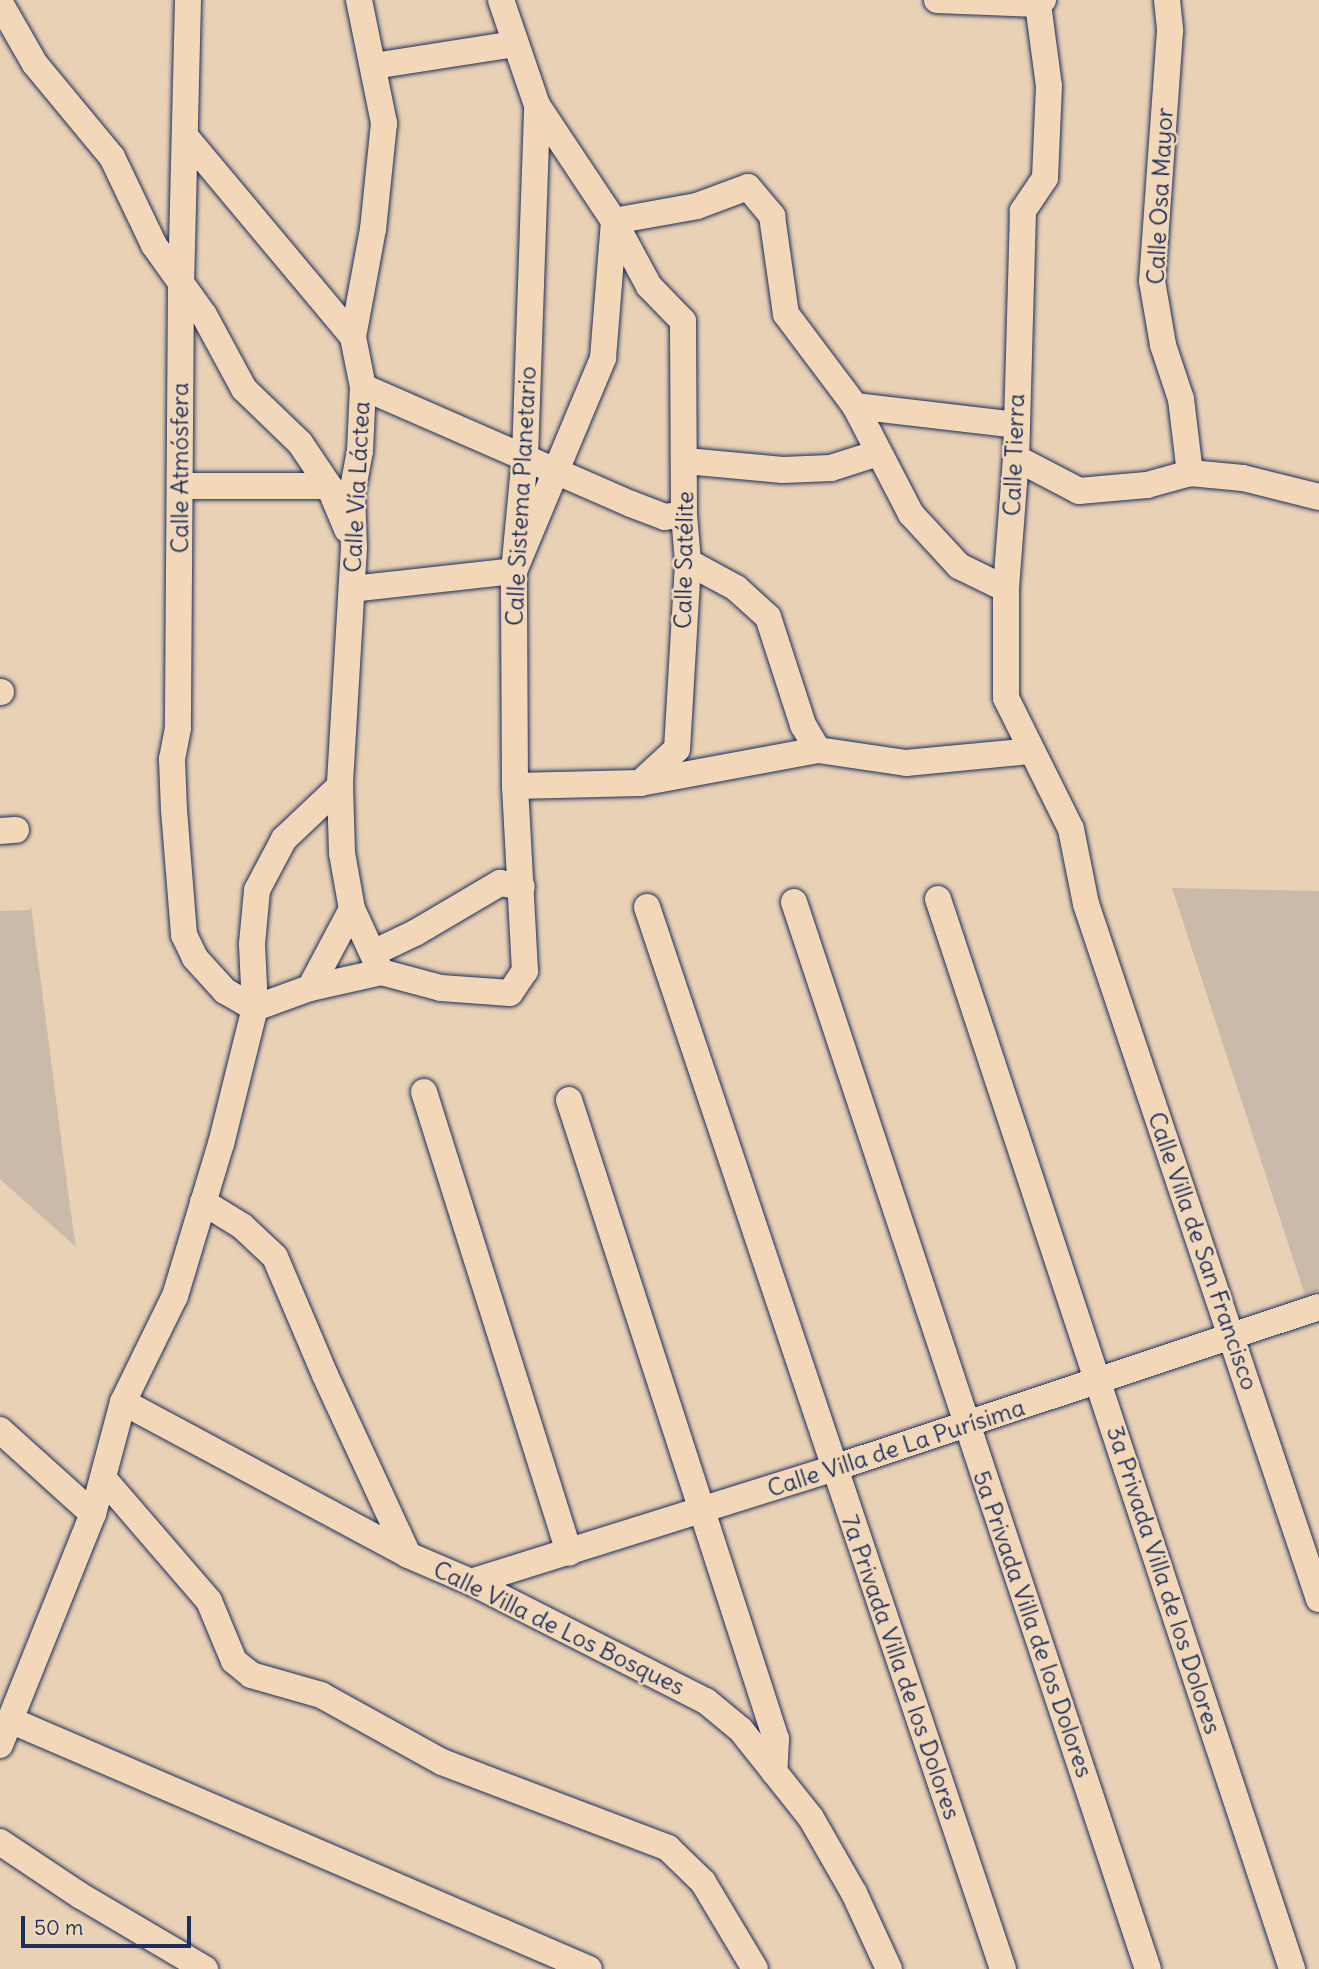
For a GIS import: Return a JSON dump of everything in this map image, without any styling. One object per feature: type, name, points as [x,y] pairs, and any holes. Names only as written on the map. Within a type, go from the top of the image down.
[{"type":"street","name":"Calle Atmósfera","points":[[188,0],[181,283],[178,728],[172,759],[184,935],[195,958],[225,991],[255,1008]]},
{"type":"street","name":"Calle Vía Láctea","points":[[359,0],[384,123],[373,229],[353,337],[363,387],[360,451],[352,493],[354,547],[360,588],[340,786],[341,853],[352,909],[377,962]]},
{"type":"street","points":[[360,588],[514,571],[558,473],[603,358],[614,221],[537,105],[501,0]]},
{"type":"street","points":[[937,0],[1040,2]]},
{"type":"street","name":"Calle Osa Mayor","points":[[1167,0],[1170,31],[1152,281],[1163,345],[1181,398],[1190,473]]},
{"type":"street","name":"Calle Tierra","points":[[1040,2],[1049,86],[1045,178],[1023,211],[1016,458],[1006,589],[1006,698],[1031,751],[1055,790],[1071,829],[1086,904]]},
{"type":"street","points":[[0,6],[35,64],[112,157],[154,245],[204,315],[244,389],[300,443],[329,486],[354,547]]},
{"type":"street","points":[[374,66],[516,44]]},
{"type":"street","name":"Calle Sistema Planetario","points":[[377,962],[441,988],[510,993],[525,971],[515,786],[514,571],[525,456],[537,105]]},
{"type":"street","points":[[185,136],[353,337]]},
{"type":"street","points":[[614,221],[697,206],[748,187],[772,216],[786,314],[855,406],[911,514],[959,566],[1006,589]]},
{"type":"street","name":"Calle Satélite","points":[[614,221],[649,286],[683,321],[684,514],[688,562],[677,749],[640,783]]},
{"type":"street","points":[[363,387],[665,517],[684,514]]},
{"type":"street","points":[[855,406],[1016,425]]},
{"type":"street","points":[[685,461],[783,470],[831,468],[878,453]]},
{"type":"street","points":[[1016,458],[1079,491],[1147,485],[1190,473],[1243,478],[1319,496]]},
{"type":"street","points":[[180,486],[329,486]]},
{"type":"street","points":[[688,562],[736,587],[768,617],[803,725],[818,750]]},
{"type":"street","points":[[515,786],[640,783],[818,750],[906,763],[1031,751]]},
{"type":"street","points":[[340,786],[284,839],[257,890],[252,944],[255,1008],[175,1296],[122,1402],[93,1514],[5,1732],[589,1969]]},
{"type":"street","points":[[255,1008],[377,962],[415,933],[500,883],[522,887]]},
{"type":"street","name":"3a Privada Villa de los Dolores","points":[[938,899],[1292,1969]]},
{"type":"street","name":"5a Privada Villa de los Dolores","points":[[794,902],[1148,1969]]},
{"type":"street","name":"Calle Villa de San Francisco","points":[[1086,904],[1319,1599]]},
{"type":"street","name":"7a Privada Villa de los Dolores","points":[[647,907],[1003,1969]]},
{"type":"street","points":[[310,988],[352,909]]},
{"type":"street","points":[[424,1092],[569,1553]]},
{"type":"street","points":[[569,1100],[776,1739],[774,1772]]},
{"type":"street","points":[[203,1202],[242,1226],[275,1257],[325,1375],[408,1555]]},
{"type":"street","name":"Calle Villa de La Purísima","points":[[471,1582],[702,1511],[1319,1307]]},
{"type":"street","name":"Calle Villa de Los Bosques","points":[[122,1402],[408,1555],[471,1582],[706,1701],[741,1730],[811,1818],[853,1893],[889,1969]]},
{"type":"street","points":[[0,1430],[93,1514]]},
{"type":"street","points":[[103,1478],[209,1601],[234,1661],[251,1675],[321,1695],[442,1762],[668,1848],[703,1882],[755,1969]]},
{"type":"street","points":[[0,1842],[80,1896],[205,1969]]},
{"type":"shaded area","points":[[1172,888],[1319,891],[1319,1290],[1305,1295]]},
{"type":"shaded area","points":[[31,906],[76,1247],[0,1179],[0,911],[29,910]]}]
